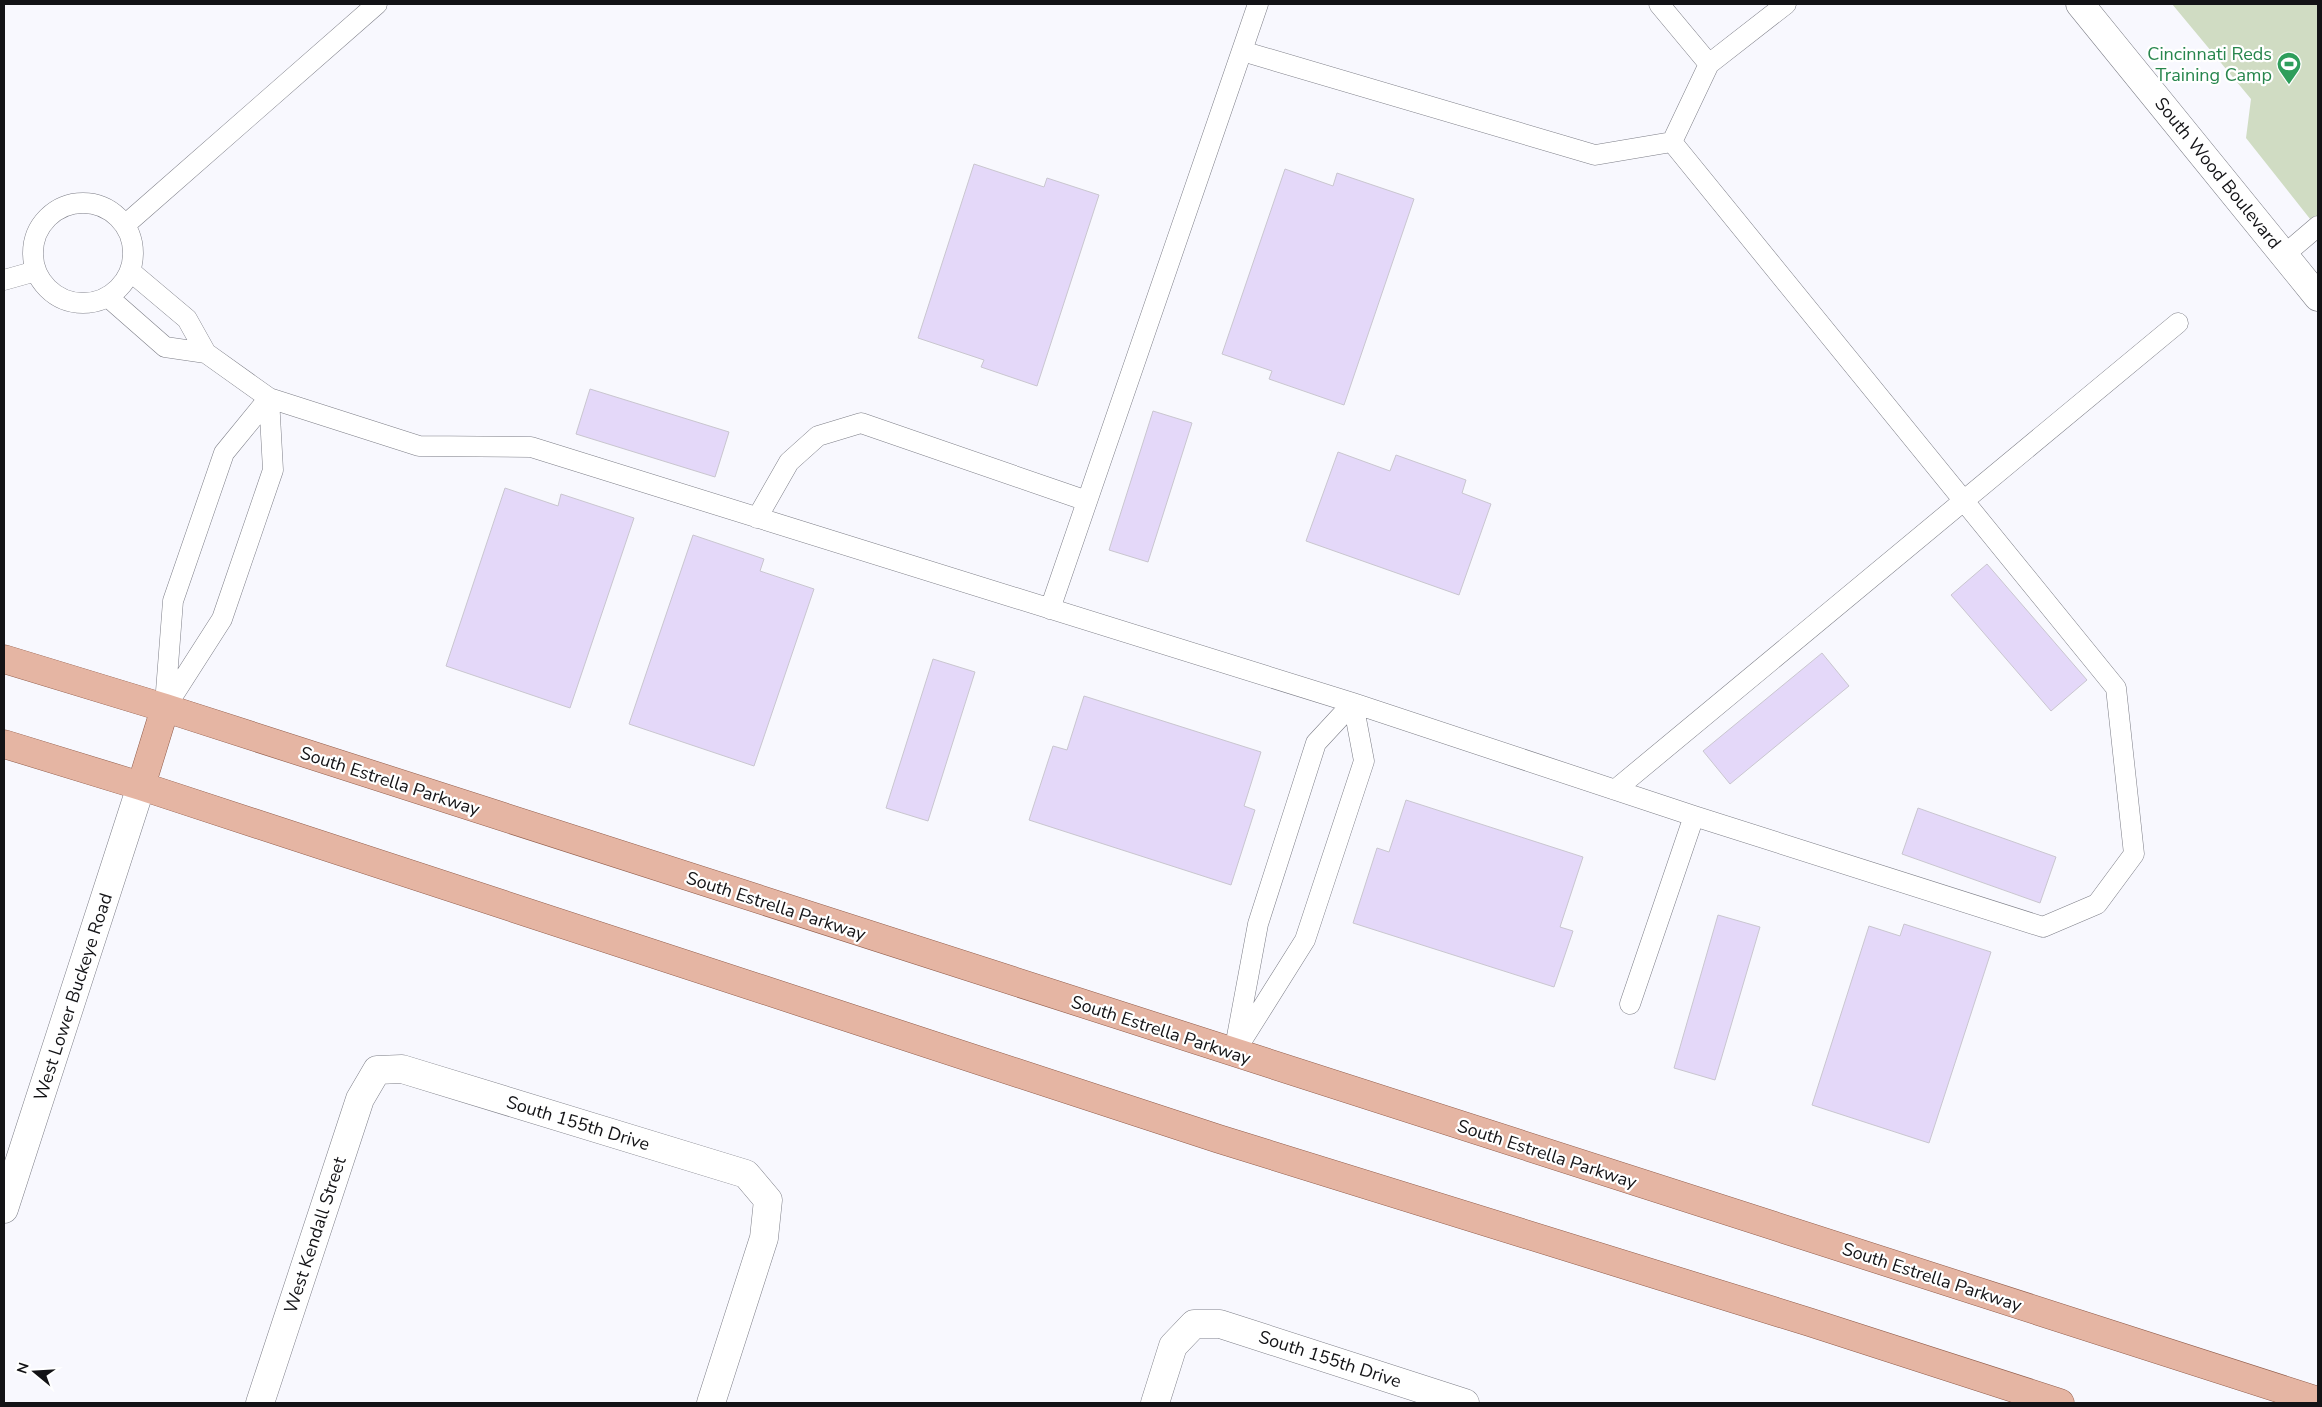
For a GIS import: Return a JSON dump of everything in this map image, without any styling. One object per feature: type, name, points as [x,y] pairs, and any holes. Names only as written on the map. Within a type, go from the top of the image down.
[{"type":"main road","name":"South Estrella Parkway","points":[[4,659],[165,708],[2318,1401]]},
{"type":"main road","points":[[141,786],[165,708]]},
{"type":"main road","points":[[4,744],[141,786],[1219,1139],[1799,1319],[2060,1403]]},
{"type":"street","name":"South Wood Boulevard","points":[[2080,4],[2318,297]]},
{"type":"street","name":"West Lower Buckeye Road","points":[[4,1209],[141,786]]},
{"type":"street","name":"South 155th Drive","points":[[377,1070],[402,1069],[746,1174],[768,1200],[764,1238],[711,1403]]},
{"type":"street","name":"West Kendall Street","points":[[260,1403],[360,1099],[377,1070]]},
{"type":"street","name":"South 155th Drive","points":[[1155,1403],[1173,1346],[1194,1324],[1220,1324],[1465,1403]]},
{"type":"lane","points":[[125,225],[377,4]]},
{"type":"lane","points":[[1050,609],[1258,4]]},
{"type":"lane","points":[[1659,4],[1709,64]]},
{"type":"lane","points":[[1672,142],[1709,64],[1786,4]]},
{"type":"lane","points":[[1242,50],[1595,155],[1672,142]]},
{"type":"lane","points":[[108,297],[165,347],[206,354],[269,398],[419,446],[531,447],[1352,703],[1694,816],[2043,926],[2097,904],[2134,854],[2116,688],[1672,142]]},
{"type":"lane","points":[[85,203],[101,206],[114,214],[125,225],[131,240],[133,255],[130,271],[121,286],[108,297],[92,303],[74,303],[58,297],[45,286],[36,271],[33,254],[36,237],[43,223],[55,212],[69,205],[85,203]]},
{"type":"lane","points":[[2284,255],[2318,226]]},
{"type":"lane","points":[[4,280],[36,271]]},
{"type":"lane","points":[[130,271],[187,320],[206,354]]},
{"type":"lane","points":[[1615,790],[1965,502],[2178,323]]},
{"type":"lane","points":[[165,708],[173,601],[224,454],[269,398]]},
{"type":"lane","points":[[165,708],[222,619],[273,470],[269,398]]},
{"type":"lane","points":[[757,518],[789,462],[818,436],[861,423],[1087,501]]},
{"type":"lane","points":[[1234,1053],[1305,940],[1364,761],[1352,703]]},
{"type":"lane","points":[[1234,1053],[1258,924],[1316,743],[1352,703]]},
{"type":"lane","points":[[1630,1004],[1694,816]]},
{"type":"green space","points":[[2172,4],[2318,4],[2318,229],[2246,138],[2251,99]]},
{"type":"building","points":[[974,164],[1044,187],[1047,178],[1099,195],[1037,386],[981,367],[984,360],[918,338]]},
{"type":"building","points":[[1285,169],[1333,186],[1337,173],[1414,199],[1344,405],[1269,379],[1272,371],[1222,354]]},
{"type":"building","points":[[590,389],[729,432],[715,477],[576,434]]},
{"type":"building","points":[[1153,411],[1192,423],[1148,562],[1109,550]]},
{"type":"building","points":[[1338,452],[1390,471],[1396,455],[1466,480],[1462,493],[1491,504],[1459,595],[1306,541]]},
{"type":"building","points":[[505,488],[558,506],[561,494],[634,518],[570,708],[446,666]]},
{"type":"building","points":[[693,535],[764,559],[760,571],[814,589],[754,766],[629,724]]},
{"type":"building","points":[[1987,564],[2087,680],[2051,711],[1951,595]]},
{"type":"building","points":[[1822,653],[1849,686],[1730,784],[1703,751]]},
{"type":"building","points":[[933,659],[975,672],[928,821],[886,808]]},
{"type":"building","points":[[1084,696],[1261,752],[1244,806],[1255,810],[1231,885],[1029,820],[1053,746],[1067,750]]},
{"type":"building","points":[[1406,800],[1583,857],[1560,927],[1573,931],[1554,987],[1353,923],[1377,848],[1389,852]]},
{"type":"building","points":[[1918,808],[2056,857],[2040,903],[1902,854]]},
{"type":"building","points":[[1718,915],[1760,927],[1715,1080],[1674,1068]]},
{"type":"building","points":[[1904,924],[1991,952],[1929,1143],[1812,1105],[1869,926],[1900,936]]},
{"type":"place","name":"Cincinnati Reds Training Camp","points":[[2289,85]]}]
